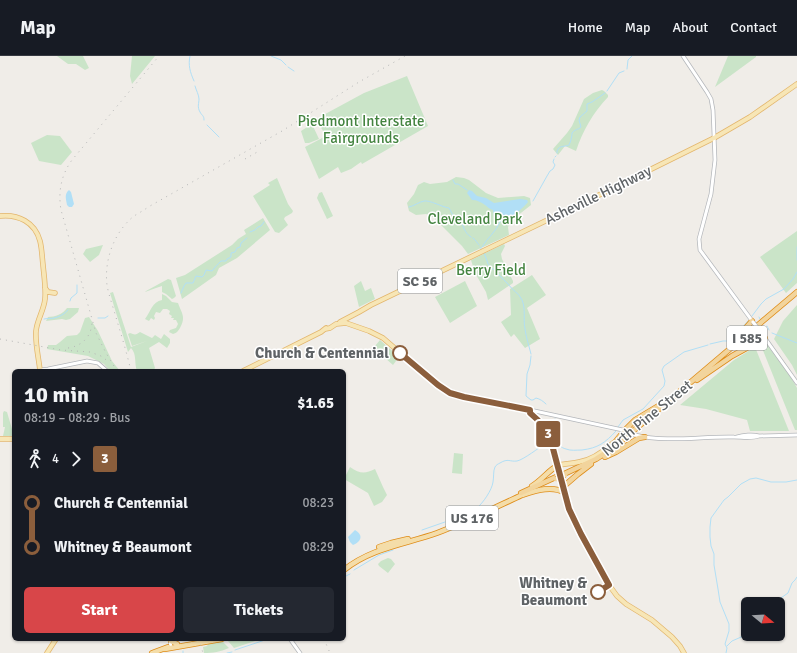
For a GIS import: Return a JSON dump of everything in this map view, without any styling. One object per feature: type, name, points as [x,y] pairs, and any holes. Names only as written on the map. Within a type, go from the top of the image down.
[{"type":"highway","name":"North Pine Street","points":[[346,569],[371,554],[443,531],[598,458],[613,448],[797,292]]},
{"type":"highway","name":"North Pine Street","points":[[565,474],[591,464],[619,446],[797,296]]},
{"type":"highway","points":[[704,372],[753,321]]},
{"type":"highway","points":[[697,380],[763,336]]},
{"type":"highway","points":[[603,457],[616,452],[629,434],[632,422],[641,415],[676,395]]},
{"type":"highway","points":[[598,458],[629,434],[645,437]]},
{"type":"highway","points":[[521,494],[561,488],[591,464]]},
{"type":"highway","points":[[521,494],[537,483],[553,468],[560,465]]},
{"type":"highway","points":[[561,488],[565,493]]},
{"type":"highway","name":"North Pine Street","points":[[346,565],[374,549],[391,543],[432,533],[521,494]]},
{"type":"highway","points":[[171,641],[177,644]]},
{"type":"highway","points":[[152,653],[177,644],[194,641]]},
{"type":"highway","points":[[171,647],[209,641]]},
{"type":"main road","points":[[683,56],[708,92],[713,110],[716,155],[709,202],[700,236],[700,247],[704,255],[797,383]]},
{"type":"main road","name":"Asheville Highway","points":[[247,369],[325,329],[330,328],[371,305],[714,138],[750,117],[797,84]]},
{"type":"main road","points":[[0,216],[14,216],[24,220],[33,228],[40,240],[45,298],[36,331],[40,369]]},
{"type":"main road","points":[[45,288],[48,292],[55,294]]},
{"type":"main road","points":[[336,324],[350,324],[376,334],[389,343],[438,385],[450,393],[530,410],[530,413],[534,414],[542,424],[551,441],[555,459],[560,465],[561,488]]},
{"type":"main road","points":[[48,369],[88,361],[98,364],[105,369]]},
{"type":"main road","points":[[521,408],[524,411],[534,414],[607,427],[629,434],[659,438]]},
{"type":"main road","points":[[607,427],[629,434]]},
{"type":"main road","points":[[560,465],[582,462],[589,459],[629,434]]},
{"type":"main road","points":[[645,437],[681,439],[797,435]]},
{"type":"main road","points":[[0,439],[12,439]]},
{"type":"main road","points":[[565,493],[569,509],[579,530],[609,585],[617,596],[626,604],[652,620],[678,644],[684,653]]},
{"type":"main road","points":[[171,641],[171,647]]},
{"type":"main road","points":[[291,641],[300,653]]},
{"type":"green space","points":[[57,56],[83,56],[89,68],[85,70],[76,64],[68,64]]},
{"type":"green space","points":[[132,56],[155,56],[132,84],[130,76]]},
{"type":"green space","points":[[728,56],[756,57],[715,87]]},
{"type":"green space","name":"Piedmont Interstate Fairgrounds","points":[[407,76],[428,126],[362,164],[361,162],[351,169],[341,173],[338,167],[319,179],[305,147],[326,136],[316,119],[364,93]]},
{"type":"green space","points":[[602,90],[608,95],[608,97],[589,122],[576,151],[565,146],[558,155],[553,149],[572,126],[584,99],[593,93]]},
{"type":"green space","points":[[312,124],[319,139],[305,143],[301,131]]},
{"type":"green space","points":[[47,135],[60,136],[72,152],[61,165],[39,161],[31,143]]},
{"type":"green space","name":"Cleveland Park","points":[[456,177],[469,180],[486,193],[498,198],[524,196],[530,198],[531,205],[512,220],[508,227],[509,235],[468,254],[433,217],[426,214],[416,215],[409,211],[407,203],[414,194],[418,185],[424,182],[430,184],[447,182]]},
{"type":"green space","points":[[277,178],[288,204],[293,211],[285,217],[284,219],[288,225],[279,233],[275,232],[253,196],[270,185],[268,183]]},
{"type":"green space","points":[[322,192],[333,216],[327,219],[317,198],[319,193]]},
{"type":"green space","points":[[263,218],[270,230],[237,258],[219,268],[216,275],[182,299],[176,278],[185,275],[232,245],[246,234],[244,230]]},
{"type":"green space","points":[[797,231],[797,283],[786,293],[760,257]]},
{"type":"green space","name":"Berry Field","points":[[504,244],[505,246],[501,254],[502,259],[513,283],[488,300],[486,292],[475,273],[471,260]]},
{"type":"green space","points":[[103,245],[99,255],[90,262],[83,254],[86,249]]},
{"type":"green space","points":[[532,275],[546,295],[527,308],[540,339],[525,348],[514,334],[511,337],[501,322],[511,315],[510,289]]},
{"type":"green space","points":[[168,279],[171,280],[176,296],[174,298],[172,299],[162,292],[162,286],[145,292],[146,291]]},
{"type":"green space","points":[[361,281],[365,291],[371,288],[375,299],[359,307],[354,286]]},
{"type":"green space","points":[[465,281],[477,306],[450,323],[435,297]]},
{"type":"green space","points":[[113,292],[131,347],[147,341],[154,369],[136,369],[133,350],[131,348],[128,352],[110,293]]},
{"type":"green space","points":[[162,294],[172,302],[178,303],[183,316],[183,321],[180,328],[173,334],[169,332],[170,330],[176,328],[178,324],[176,320],[173,320],[174,318],[171,318],[172,316],[169,314],[170,311],[167,309],[163,309],[160,313],[156,312],[154,320],[151,318],[149,321],[145,319],[154,305],[162,300]]},
{"type":"green space","points":[[797,305],[797,375],[774,339],[783,321]]},
{"type":"green space","points":[[67,308],[79,308],[78,312],[70,319],[46,321],[48,317],[59,315]]},
{"type":"green space","points":[[89,317],[98,331],[112,361],[118,369],[108,369],[104,364],[88,356],[47,349],[48,345],[56,345],[67,336],[77,335],[80,332],[85,318]]},
{"type":"green space","points":[[140,332],[152,338],[155,335],[161,339],[164,334],[170,339],[170,343],[167,348],[159,342],[149,348],[147,341],[132,346],[128,334],[137,334]]},
{"type":"green space","points":[[380,340],[399,357],[393,365],[377,351],[377,347],[375,346]]},
{"type":"green space","points":[[760,343],[766,343],[789,374],[797,388],[797,430],[795,430]]},
{"type":"green space","points":[[755,347],[789,431],[750,431],[747,420],[706,409],[680,405],[734,360]]},
{"type":"green space","points":[[4,411],[7,412],[12,429],[12,436],[3,436],[5,427],[3,427]]},
{"type":"green space","points":[[454,453],[463,454],[462,474],[452,473]]},
{"type":"green space","points":[[350,467],[362,472],[368,472],[375,469],[387,495],[382,502],[374,506],[368,493],[346,480],[346,475]]},
{"type":"green space","points":[[388,558],[395,564],[388,573],[378,564]]},
{"type":"green space","points":[[222,641],[229,648],[216,652],[204,653],[203,647],[207,646],[209,643]]},
{"type":"green space","points":[[228,641],[255,641],[234,648]]},
{"type":"water","points":[[69,190],[71,192],[74,204],[72,207],[67,205],[66,201],[66,195]]},
{"type":"water","points":[[469,190],[477,196],[486,198],[494,203],[520,199],[527,200],[528,202],[514,215],[499,222],[498,218],[494,216],[493,210],[476,200],[472,200],[467,193]]},
{"type":"water","points":[[355,530],[360,534],[360,540],[353,545],[348,537]]},
{"type":"waterway","points":[[190,56],[189,62],[191,75],[194,81]]},
{"type":"waterway","points":[[271,56],[281,60],[286,65]]},
{"type":"waterway","points":[[627,69],[628,60],[632,56]]},
{"type":"waterway","points":[[288,67],[294,71]]},
{"type":"waterway","points":[[607,91],[619,73],[624,71]]},
{"type":"waterway","points":[[195,86],[199,97],[199,108],[204,120]]},
{"type":"waterway","points":[[557,153],[559,148],[569,145],[572,133],[581,127],[579,120],[580,117],[587,111],[587,104],[605,93]]},
{"type":"waterway","points":[[207,125],[219,137]]},
{"type":"waterway","points":[[533,201],[550,171],[553,169],[555,165],[553,162],[554,159]]},
{"type":"waterway","points":[[453,180],[455,184],[458,184],[467,190]]},
{"type":"waterway","points":[[409,207],[427,201],[449,208],[452,214],[459,218],[465,231],[471,237]]},
{"type":"waterway","points":[[250,232],[261,226],[264,222]]},
{"type":"waterway","points":[[482,247],[500,222]]},
{"type":"waterway","points":[[181,293],[186,283],[193,283],[196,276],[202,277],[206,270],[212,271],[221,261],[226,261],[231,257],[231,253],[235,252],[237,248],[240,247],[241,243],[247,238]]},
{"type":"waterway","points":[[473,238],[479,245]]},
{"type":"waterway","points":[[797,247],[797,260]]},
{"type":"waterway","points":[[484,252],[488,264],[522,300],[524,307],[524,326],[531,354]]},
{"type":"waterway","points":[[752,316],[766,299],[784,289],[797,272]]},
{"type":"waterway","points":[[70,301],[71,298],[77,293],[77,285]]},
{"type":"waterway","points":[[44,319],[58,317],[68,310]]},
{"type":"waterway","points":[[98,318],[105,318],[108,316]]},
{"type":"waterway","points":[[710,344],[730,341],[748,321]]},
{"type":"waterway","points":[[767,326],[769,330]]},
{"type":"waterway","points":[[772,333],[797,343]]},
{"type":"waterway","points":[[618,427],[623,420],[643,409],[664,386],[665,381],[662,370],[664,366],[684,352],[708,345]]},
{"type":"waterway","points":[[531,356],[527,374],[526,396],[531,400],[536,398],[539,399],[546,404]]},
{"type":"waterway","points":[[554,440],[555,419]]},
{"type":"waterway","points":[[554,440],[564,448],[582,450],[593,448],[601,444],[616,431]]},
{"type":"waterway","points":[[477,508],[491,489],[496,465],[509,460],[520,460],[549,442]]},
{"type":"waterway","points":[[726,653],[727,648],[725,644],[729,631],[729,624],[720,602],[714,565],[714,554],[710,537],[711,518],[724,500],[741,484],[750,479],[756,478],[771,482],[797,480]]},
{"type":"waterway","points":[[422,530],[445,522]]},
{"type":"waterway","points":[[354,570],[379,555],[393,550]]},
{"type":"waterway","points":[[346,576],[350,574]]},
{"type":"waterway","points":[[782,597],[788,593],[792,583],[797,577]]},
{"type":"waterway","points":[[727,646],[732,641],[741,637]]},
{"type":"waterway","points":[[235,650],[262,641]]},
{"type":"waterway","points":[[227,653],[232,652]]},
{"type":"railway","points":[[116,369],[96,333],[61,210],[60,190],[65,172],[72,160],[159,56]]},
{"type":"railway","points":[[130,369],[109,294],[106,276],[112,247],[116,238],[127,223],[134,216],[150,206],[282,131],[359,82],[405,56]]},
{"type":"railway","points":[[245,159],[259,151]]},
{"type":"railway","points":[[68,348],[78,345],[88,337],[92,323]]},
{"type":"railway","points":[[0,339],[61,350],[90,352],[101,356],[109,362]]},
{"type":"railway","points":[[200,641],[203,653]]},
{"type":"railway","points":[[325,641],[330,653]]},
{"type":"bus line","name":"3","points":[[400,353],[444,390],[464,397],[530,410],[530,413],[542,424],[551,441],[569,509],[609,585],[598,592]]},
{"type":"place","name":"Church & Centennial","points":[[400,353]]},
{"type":"place","name":"Whitney & Beaumont","points":[[598,592]]}]
